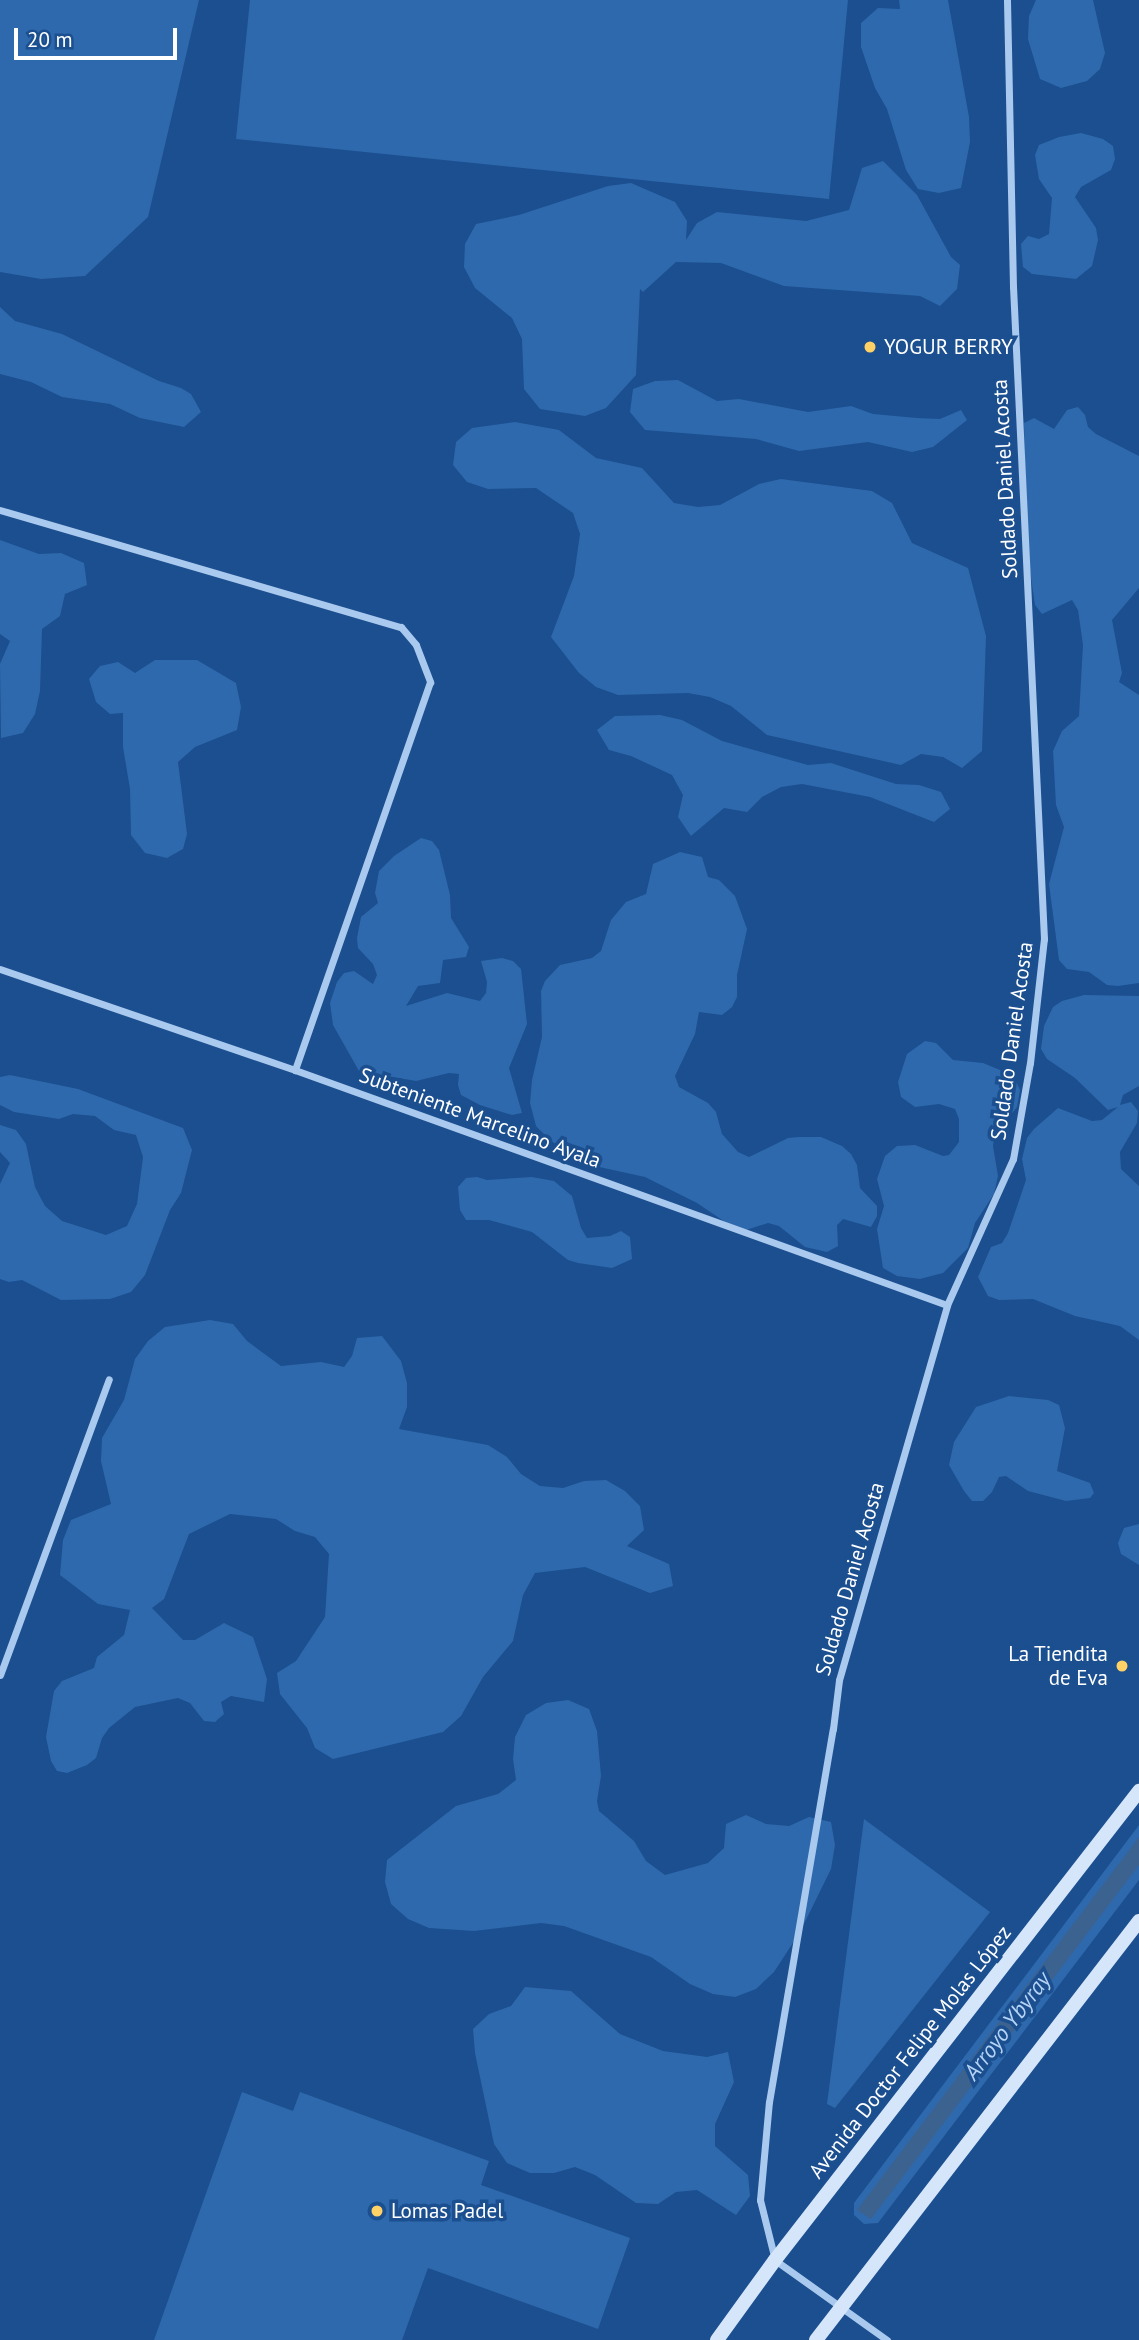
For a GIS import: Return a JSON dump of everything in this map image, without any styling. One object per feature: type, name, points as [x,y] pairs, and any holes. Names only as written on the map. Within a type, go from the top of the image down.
[{"type":"main road","name":"Avenida Doctor Felipe Molas López","points":[[717,2340],[775,2260],[1139,1791]]},
{"type":"main road","points":[[816,2340],[1139,1922]]},
{"type":"street","name":"Soldado Daniel Acosta","points":[[775,2260],[760,2200],[769,2102],[839,1680],[947,1305],[1013,1159],[1030,1063],[1044,939],[1013,287],[1007,0]]},
{"type":"street","points":[[0,510],[401,627],[416,645],[430,682],[295,1070]]},
{"type":"street","name":"Subteniente Marcelino Ayala","points":[[0,969],[295,1070],[947,1305]]},
{"type":"street","points":[[0,1675],[109,1378]]},
{"type":"street","points":[[775,2260],[887,2340]]},
{"type":"shaded area","points":[[0,0],[199,0],[148,217],[85,276],[41,279],[0,272]]},
{"type":"shaded area","points":[[250,0],[848,0],[829,199],[236,139]]},
{"type":"shaded area","points":[[899,0],[948,0],[969,117],[970,142],[961,188],[939,193],[918,189],[906,170],[887,109],[875,88],[861,47],[861,23],[878,8],[900,9]]},
{"type":"shaded area","points":[[1036,0],[1093,0],[1105,53],[1100,69],[1087,81],[1061,88],[1040,79],[1028,39],[1029,16]]},
{"type":"shaded area","points":[[1081,133],[1103,139],[1113,146],[1115,159],[1111,170],[1081,187],[1075,197],[1096,228],[1098,240],[1092,266],[1076,279],[1032,274],[1023,267],[1021,244],[1028,236],[1039,239],[1049,234],[1052,198],[1039,179],[1035,155],[1039,145],[1059,137]]},
{"type":"shaded area","points":[[883,161],[917,195],[951,257],[960,265],[957,289],[940,306],[920,296],[784,286],[721,263],[676,262],[643,292],[640,289],[636,375],[606,408],[585,416],[540,409],[524,389],[522,339],[512,318],[475,288],[464,267],[465,244],[476,224],[519,215],[608,186],[631,183],[675,202],[687,221],[686,240],[697,223],[717,212],[806,221],[849,210],[862,168]]},
{"type":"shaded area","points":[[0,307],[15,321],[62,334],[159,381],[181,388],[191,394],[201,412],[184,427],[140,418],[110,404],[62,397],[31,382],[0,374]]},
{"type":"shaded area","points":[[678,380],[717,401],[739,399],[808,412],[851,406],[873,414],[940,419],[961,410],[967,420],[933,447],[912,452],[868,442],[799,451],[756,439],[645,430],[630,412],[633,389],[655,381]]},
{"type":"shaded area","points":[[1078,407],[1085,415],[1088,427],[1096,434],[1139,456],[1139,588],[1112,620],[1122,673],[1119,682],[1139,695],[1139,983],[1118,986],[1107,985],[1089,972],[1067,969],[1059,960],[1049,884],[1064,827],[1056,805],[1053,751],[1062,731],[1079,716],[1083,645],[1078,610],[1072,600],[1042,614],[1035,605],[1027,550],[1024,423],[1034,418],[1054,429],[1067,410]]},
{"type":"shaded area","points":[[515,422],[559,430],[596,458],[642,468],[674,503],[698,507],[720,505],[759,484],[781,479],[872,491],[892,503],[912,543],[968,568],[986,636],[982,751],[962,768],[943,757],[921,754],[901,765],[767,735],[731,706],[710,697],[688,693],[618,695],[596,687],[579,673],[551,637],[574,576],[580,534],[573,513],[536,488],[488,489],[467,482],[453,465],[456,442],[472,428]]},
{"type":"shaded area","points":[[0,540],[39,554],[61,553],[84,563],[87,585],[65,594],[60,616],[42,629],[40,691],[35,714],[23,733],[1,738],[0,664],[10,641],[0,634]]},
{"type":"shaded area","points":[[155,660],[197,660],[236,683],[241,707],[237,730],[195,747],[178,762],[187,834],[183,849],[167,858],[145,853],[131,835],[130,789],[123,747],[123,713],[110,714],[96,702],[89,679],[100,666],[118,662],[135,673]]},
{"type":"shaded area","points":[[660,715],[682,720],[722,741],[808,765],[831,763],[896,784],[919,785],[941,792],[950,809],[934,822],[870,797],[802,784],[781,787],[762,797],[747,812],[724,808],[691,836],[678,817],[683,795],[672,775],[631,756],[609,750],[597,730],[615,716]]},
{"type":"shaded area","points":[[421,838],[432,841],[439,850],[450,895],[451,918],[469,947],[466,957],[443,960],[440,983],[418,986],[406,1006],[447,993],[480,1001],[486,993],[487,982],[481,961],[502,958],[513,961],[521,969],[527,1024],[509,1068],[522,1113],[512,1115],[480,1105],[461,1095],[459,1074],[449,1073],[416,1081],[359,1071],[333,1025],[330,1003],[337,982],[344,973],[354,971],[373,984],[377,975],[373,964],[358,948],[357,938],[361,917],[378,903],[375,893],[379,871],[394,856]]},
{"type":"shaded area","points":[[680,852],[702,857],[708,877],[719,880],[735,896],[747,929],[737,975],[737,997],[732,1007],[722,1015],[699,1012],[695,1034],[675,1076],[679,1087],[708,1103],[716,1112],[722,1134],[738,1152],[749,1157],[788,1138],[799,1137],[821,1137],[842,1146],[851,1154],[857,1165],[860,1188],[877,1206],[877,1216],[871,1227],[843,1219],[837,1225],[838,1246],[827,1252],[805,1247],[779,1226],[768,1223],[746,1230],[734,1228],[697,1203],[645,1177],[590,1165],[551,1141],[536,1126],[530,1103],[532,1080],[542,1037],[541,991],[545,981],[560,965],[592,958],[601,951],[611,920],[626,902],[646,894],[653,864]]},
{"type":"shaded area","points":[[1084,995],[1139,996],[1139,1086],[1123,1095],[1120,1105],[1131,1102],[1138,1111],[1137,1123],[1120,1152],[1121,1169],[1139,1186],[1139,1340],[1120,1326],[1075,1316],[1033,1299],[999,1300],[988,1296],[978,1277],[991,1247],[1002,1243],[1008,1233],[1026,1180],[1022,1159],[1027,1138],[1034,1129],[1058,1108],[1092,1121],[1102,1120],[1118,1107],[1108,1110],[1075,1078],[1047,1059],[1041,1049],[1044,1026],[1053,1007],[1062,1001]]},
{"type":"shaded area","points":[[925,1041],[936,1043],[953,1060],[983,1063],[1000,1070],[1015,1079],[1020,1090],[1017,1107],[995,1134],[993,1146],[998,1176],[994,1194],[975,1223],[968,1248],[943,1273],[920,1279],[897,1276],[883,1268],[877,1229],[884,1206],[877,1179],[885,1156],[897,1146],[915,1145],[943,1156],[949,1155],[959,1142],[959,1119],[955,1109],[939,1104],[915,1107],[901,1097],[898,1082],[907,1054]]},
{"type":"shaded area","points":[[10,1075],[78,1089],[183,1128],[192,1150],[181,1193],[170,1210],[145,1275],[131,1292],[110,1299],[61,1300],[22,1280],[9,1282],[0,1279],[0,1184],[10,1163],[0,1152],[0,1125],[16,1130],[26,1144],[35,1187],[45,1206],[62,1221],[106,1235],[127,1226],[137,1204],[143,1157],[136,1135],[114,1130],[95,1116],[73,1114],[59,1119],[14,1112],[0,1105],[0,1077]]},
{"type":"shaded area","points":[[532,1177],[554,1181],[572,1196],[581,1228],[587,1238],[610,1236],[621,1231],[630,1237],[632,1259],[612,1268],[578,1263],[568,1260],[532,1232],[489,1220],[466,1220],[460,1210],[458,1187],[466,1178],[487,1180]]},
{"type":"shaded area","points":[[210,1320],[233,1324],[247,1341],[281,1366],[321,1362],[344,1367],[352,1356],[357,1338],[382,1336],[401,1361],[407,1383],[407,1407],[399,1429],[488,1445],[507,1457],[521,1474],[540,1486],[563,1488],[584,1481],[606,1480],[625,1491],[640,1506],[644,1530],[627,1546],[669,1564],[673,1586],[650,1593],[585,1567],[535,1573],[523,1595],[513,1641],[483,1677],[461,1716],[443,1732],[333,1759],[315,1748],[307,1728],[280,1694],[277,1673],[296,1661],[325,1617],[329,1554],[315,1537],[295,1531],[276,1519],[230,1514],[189,1534],[164,1599],[152,1608],[183,1640],[195,1640],[224,1623],[253,1637],[267,1679],[264,1702],[231,1696],[221,1702],[224,1714],[215,1722],[204,1721],[190,1703],[178,1698],[135,1707],[109,1728],[102,1738],[96,1758],[67,1773],[57,1771],[51,1761],[46,1737],[54,1691],[62,1681],[94,1668],[97,1657],[124,1635],[130,1610],[98,1604],[60,1575],[63,1540],[71,1520],[111,1504],[101,1461],[102,1438],[124,1400],[135,1359],[148,1341],[165,1327]]},
{"type":"shaded area","points":[[1009,1396],[1048,1400],[1059,1405],[1065,1428],[1057,1471],[1090,1483],[1094,1493],[1090,1498],[1066,1501],[1028,1491],[1006,1476],[999,1477],[992,1492],[983,1501],[972,1501],[964,1491],[949,1465],[954,1442],[976,1407]]},
{"type":"shaded area","points":[[1139,1524],[1139,1565],[1121,1554],[1118,1543],[1124,1528]]},
{"type":"shaded area","points":[[568,1700],[589,1709],[597,1731],[601,1776],[597,1801],[599,1811],[634,1841],[646,1861],[665,1875],[708,1863],[724,1848],[726,1824],[746,1815],[766,1824],[789,1826],[809,1817],[831,1822],[835,1845],[831,1869],[800,1932],[774,1972],[756,1989],[735,1997],[713,1994],[690,1984],[651,1957],[564,1926],[541,1923],[474,1931],[429,1928],[408,1919],[391,1904],[385,1882],[387,1860],[456,1806],[498,1794],[516,1780],[513,1759],[515,1737],[526,1715],[546,1703]]},
{"type":"shaded area","points":[[864,1819],[990,1912],[835,2108],[827,2104]]},
{"type":"shaded area","points":[[1139,1825],[1139,1880],[878,2223],[864,2224],[854,2215],[854,2203]]},
{"type":"shaded area","points":[[525,1987],[571,1991],[620,2034],[663,2051],[707,2057],[728,2052],[734,2082],[715,2124],[715,2146],[748,2175],[750,2196],[736,2215],[697,2190],[676,2192],[658,2204],[636,2203],[595,2175],[575,2167],[554,2173],[530,2173],[507,2163],[494,2144],[475,2053],[473,2029],[489,2014],[511,2006]]},
{"type":"shaded area","name":"Lomas Padel","points":[[242,2092],[293,2111],[300,2092],[489,2161],[481,2185],[630,2238],[598,2329],[428,2268],[402,2340],[154,2340]]},
{"type":"water","name":"Arroyo Ybyray","points":[[1139,1837],[1139,1865],[871,2219],[857,2210]]},
{"type":"place","name":"YOGUR BERRY","points":[[870,347]]},
{"type":"place","name":"La Tiendita de Eva","points":[[1122,1666]]},
{"type":"place","name":"Lomas Padel","points":[[377,2211]]}]
